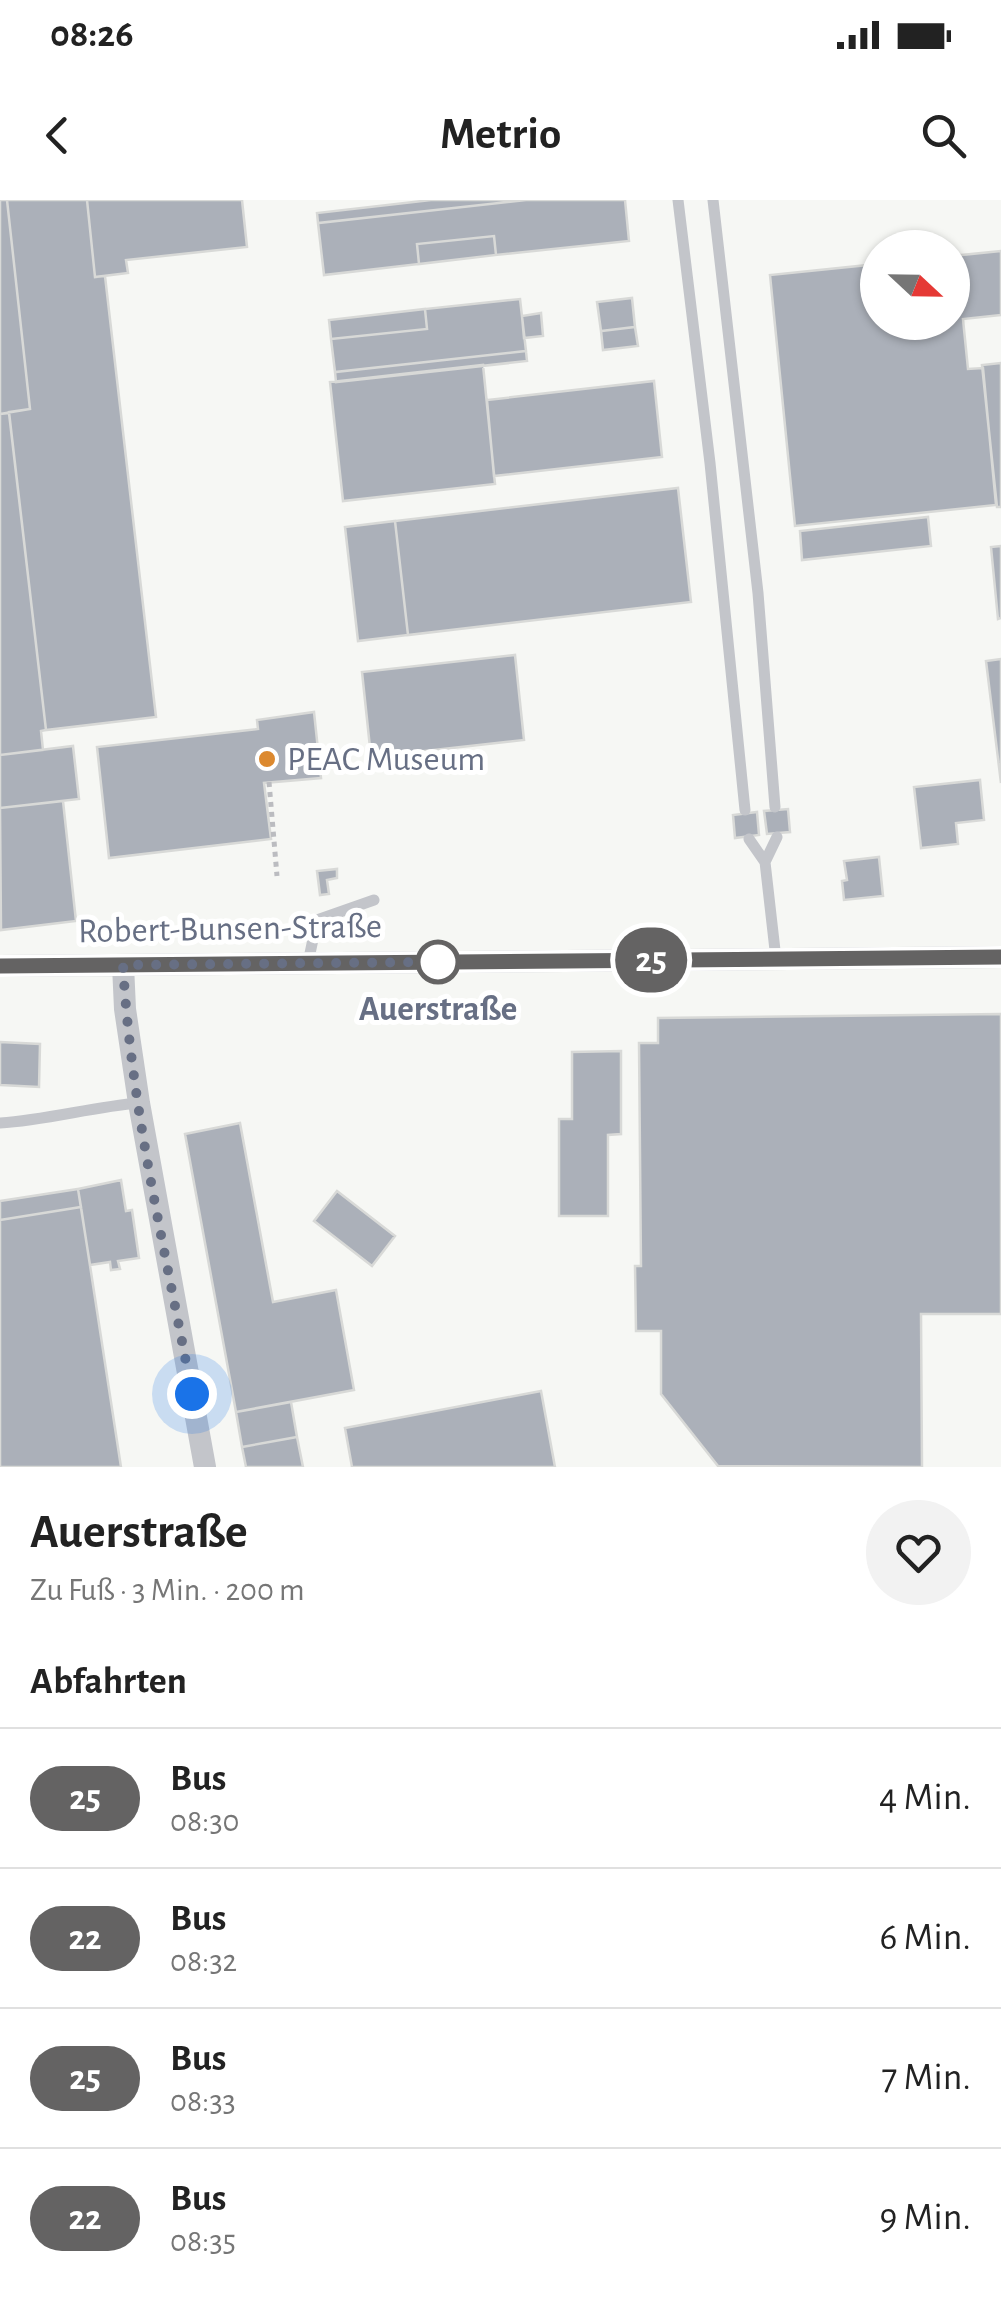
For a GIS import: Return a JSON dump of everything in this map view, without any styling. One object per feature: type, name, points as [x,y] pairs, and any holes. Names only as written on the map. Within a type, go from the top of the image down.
[{"type":"street","name":"Robert-Bunsen-Straße","points":[[0,966],[1001,957]]},
{"type":"street","points":[[123,965],[125,1009],[139,1103],[205,1467]]},
{"type":"lane","points":[[678,200],[710,463],[745,810]]},
{"type":"lane","points":[[714,200],[758,593],[775,807]]},
{"type":"lane","points":[[764,862],[777,837]]},
{"type":"lane","points":[[749,839],[764,862],[776,959]]},
{"type":"lane","points":[[308,963],[317,920],[374,900]]},
{"type":"lane","points":[[0,1123],[139,1103]]},
{"type":"path","points":[[268,782],[277,876]]},
{"type":"building","points":[[0,200],[7,200],[30,409],[0,414]]},
{"type":"building","points":[[7,200],[87,200],[95,277],[105,276],[156,717],[46,730],[9,412],[30,409]]},
{"type":"building","points":[[87,200],[242,200],[247,247],[126,260],[128,273],[95,277]]},
{"type":"building","points":[[431,200],[526,200],[318,223],[317,213]]},
{"type":"building","points":[[526,200],[625,200],[629,241],[496,255],[494,236],[417,244],[419,264],[324,275],[318,223]]},
{"type":"building","points":[[494,236],[496,255],[419,264],[417,244]]},
{"type":"building","points":[[1001,251],[1001,315],[970,318],[970,254]]},
{"type":"building","points":[[860,266],[860,340],[965,340],[968,369],[983,368],[996,505],[795,526],[770,275]]},
{"type":"building","points":[[632,298],[635,327],[601,331],[597,302]]},
{"type":"building","points":[[520,299],[526,351],[335,372],[331,339],[427,329],[425,309]]},
{"type":"building","points":[[425,309],[427,329],[331,339],[329,320]]},
{"type":"building","points":[[541,313],[543,336],[524,338],[522,316]]},
{"type":"building","points":[[635,327],[638,346],[603,350],[601,331]]},
{"type":"building","points":[[526,351],[527,361],[336,382],[335,372]]},
{"type":"building","points":[[1001,363],[1001,507],[997,507],[982,365]]},
{"type":"building","points":[[483,365],[495,484],[343,501],[330,382]]},
{"type":"building","points":[[654,381],[662,457],[494,476],[487,400]]},
{"type":"building","points":[[9,413],[46,730],[41,731],[43,750],[0,755],[0,414]]},
{"type":"building","points":[[678,488],[691,602],[408,635],[395,521]]},
{"type":"building","points":[[928,517],[931,546],[802,560],[800,531]]},
{"type":"building","points":[[395,521],[408,635],[358,641],[345,527]]},
{"type":"building","points":[[1001,546],[1001,618],[998,619],[991,547]]},
{"type":"building","points":[[515,655],[524,740],[371,757],[362,672]]},
{"type":"building","points":[[1001,659],[1001,783],[986,661]]},
{"type":"building","points":[[314,712],[321,778],[264,783],[271,839],[109,858],[97,747],[258,729],[257,720]]},
{"type":"building","points":[[73,746],[79,799],[0,808],[0,755]]},
{"type":"building","points":[[980,780],[984,820],[956,823],[958,844],[921,848],[914,787]]},
{"type":"building","points":[[63,801],[76,921],[1,930],[0,808]]},
{"type":"building","points":[[788,809],[790,832],[767,834],[764,811]]},
{"type":"building","points":[[757,812],[759,835],[735,838],[733,815]]},
{"type":"building","points":[[879,857],[883,896],[844,900],[844,861]]},
{"type":"building","points":[[337,869],[337,878],[327,880],[329,894],[320,895],[317,871]]},
{"type":"building","points":[[1001,1014],[1001,1314],[921,1314],[922,1467],[718,1466],[661,1394],[661,1331],[636,1331],[635,1266],[641,1266],[639,1043],[658,1043],[658,1018]]},
{"type":"building","points":[[0,1042],[40,1044],[39,1087],[0,1085]]},
{"type":"building","points":[[621,1051],[621,1134],[608,1135],[608,1216],[559,1216],[559,1119],[572,1119],[572,1052]]},
{"type":"building","points":[[240,1123],[273,1302],[336,1290],[354,1390],[236,1412],[185,1134]]},
{"type":"building","points":[[121,1180],[126,1211],[132,1210],[139,1258],[118,1261],[120,1269],[111,1270],[110,1262],[90,1265],[78,1189]]},
{"type":"building","points":[[78,1189],[81,1207],[0,1220],[0,1201]]},
{"type":"building","points":[[337,1191],[395,1236],[372,1266],[314,1221]]},
{"type":"building","points":[[81,1207],[121,1467],[0,1467],[0,1220]]},
{"type":"building","points":[[541,1391],[555,1467],[352,1467],[345,1428]]},
{"type":"building","points":[[291,1402],[297,1437],[242,1447],[236,1412]]},
{"type":"building","points":[[297,1437],[303,1467],[246,1467],[242,1447]]},
{"type":"bus line","name":"25","points":[[0,966],[1001,957]]},
{"type":"place","name":"PEAC Museum","points":[[267,759]]},
{"type":"place","name":"Auerstraße","points":[[438,962]]},
{"type":"route","points":[[192,1394],[139,1103],[125,1009],[123,965],[438,962]]}]
